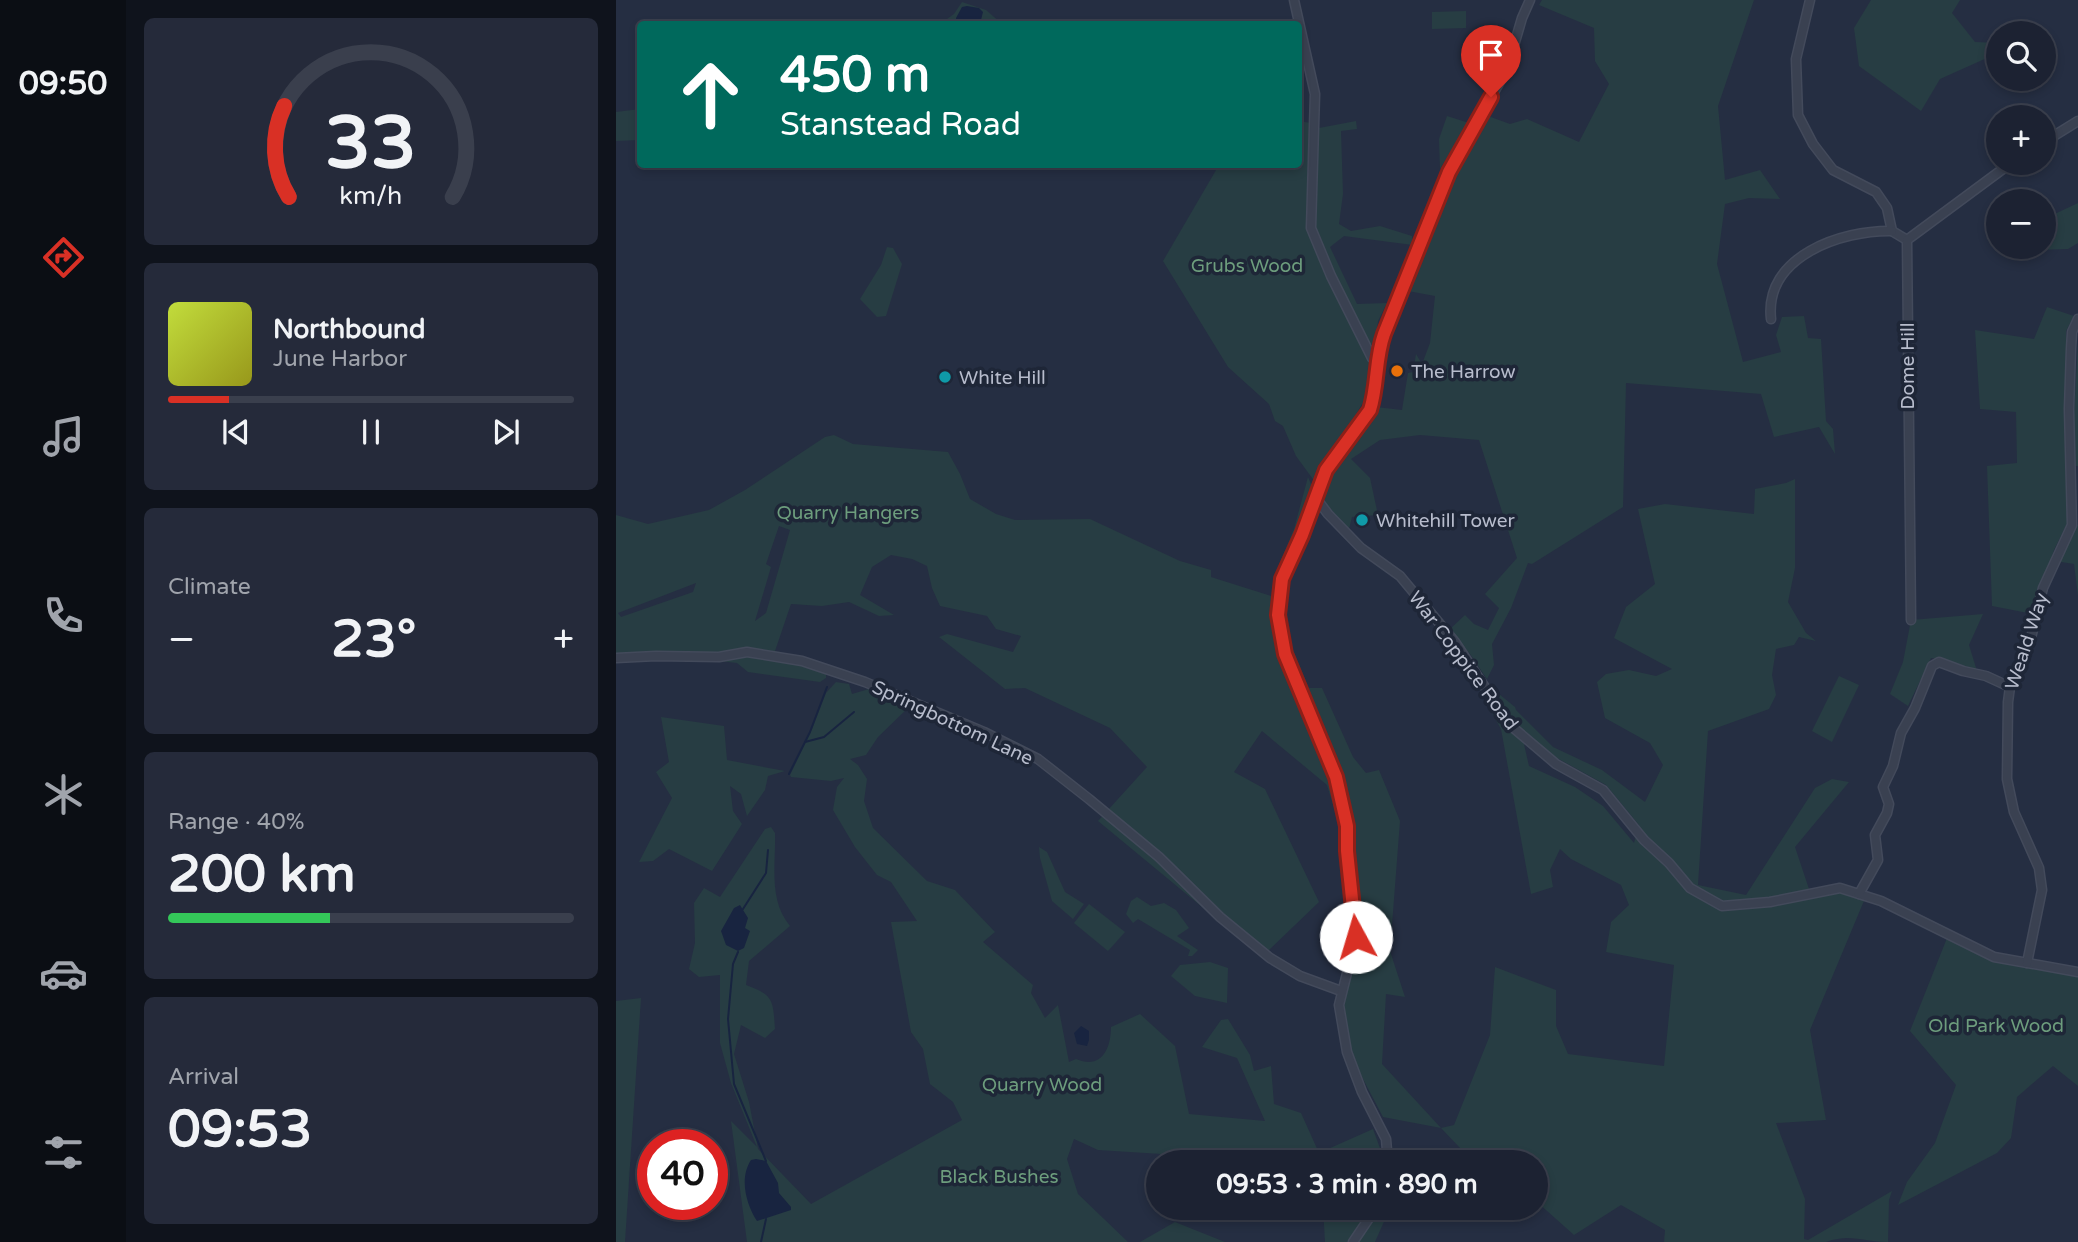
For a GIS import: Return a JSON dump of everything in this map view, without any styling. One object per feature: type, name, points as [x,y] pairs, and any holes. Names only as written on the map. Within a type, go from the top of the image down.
[{"type":"street","points":[[1294,0],[1299,21]]},
{"type":"street","points":[[1387,1150],[1387,1139],[1362,1092],[1347,1052],[1339,1005],[1356,937],[1347,826],[1336,777],[1285,654],[1278,615],[1282,579],[1326,470],[1370,410],[1384,334],[1449,172],[1507,69],[1530,0]]},
{"type":"street","points":[[1810,0],[1796,59],[1798,115],[1813,144],[1833,170],[1876,192],[1887,208],[1892,231]]},
{"type":"street","points":[[1302,36],[1315,94],[1311,228],[1336,288],[1372,358],[1378,362]]},
{"type":"street","points":[[2056,135],[2078,121]]},
{"type":"street","points":[[1771,319],[1770,309],[1781,273],[1799,258],[1841,238],[1873,230],[1892,231],[1907,240],[1995,175]]},
{"type":"street","name":"Dome Hill","points":[[1907,240],[1912,621]]},
{"type":"street","name":"Weald Way","points":[[2027,963],[2042,890],[2039,868],[2014,812],[2007,779],[2010,687],[2024,657],[2043,587],[2072,525],[2071,349],[2072,332],[2078,319]]},
{"type":"street","name":"War Coppice Road","points":[[1316,498],[1361,548],[1400,576],[1455,642],[1510,726],[1556,764],[1602,790],[1690,888],[1722,906],[1770,902],[1840,888],[1920,919],[1994,957],[2078,972]]},
{"type":"street","name":"Springbottom Lane","points":[[616,658],[719,657],[747,652],[803,661],[865,682],[984,732],[1038,759],[1089,799],[1159,857],[1220,917],[1270,958],[1300,976],[1341,991]]},
{"type":"street","points":[[1859,894],[1878,860],[1875,835],[1887,814],[1889,804],[1883,787],[1893,766],[1901,733],[1915,708],[1932,666],[1935,663],[1945,663],[2010,687]]},
{"type":"street","points":[[1353,1242],[1368,1220]]},
{"type":"green space","points":[[1542,0],[1754,0],[1718,106],[1725,180],[1760,170],[1780,199],[1749,198],[1725,204],[1717,264],[1743,362],[1781,352],[1776,335],[1782,317],[1804,316],[1808,338],[1821,339],[1826,421],[1833,429],[1835,454],[1819,427],[1774,437],[1761,394],[1626,383],[1623,507],[1532,564],[1528,563],[1511,608],[1492,644],[1494,665],[1487,679],[1449,630],[1465,615],[1474,624],[1488,630],[1499,608],[1485,594],[1517,558],[1479,440],[1420,435],[1380,440],[1351,459],[1370,478],[1378,515],[1352,517],[1349,529],[1324,504],[1321,497],[1333,468],[1376,407],[1402,410],[1408,373],[1413,372],[1416,354],[1422,364],[1430,343],[1435,296],[1408,291],[1450,178],[1474,136],[1488,116],[1510,124],[1527,119],[1579,142],[1609,84],[1595,61],[1594,28],[1539,5]]},
{"type":"green space","points":[[1871,0],[1960,0],[1952,13],[1975,42],[1986,42],[1986,58],[1940,79],[1921,111],[1859,66],[1854,28]]},
{"type":"green space","points":[[962,2],[986,10],[999,21],[944,21],[954,14]]},
{"type":"green space","points":[[1466,11],[1466,28],[1432,29],[1432,12]]},
{"type":"green space","points":[[637,109],[637,140],[616,141],[616,112]]},
{"type":"green space","points":[[1447,116],[1469,123],[1440,169],[1439,139]]},
{"type":"green space","points":[[1356,121],[1357,129],[1341,131],[1343,194],[1339,224],[1351,231],[1380,226],[1412,236],[1413,245],[1344,236],[1330,247],[1357,304],[1387,303],[1378,321],[1375,344],[1369,344],[1333,274],[1314,229],[1319,128]]},
{"type":"green space","name":"Grubs Wood","points":[[1302,122],[1311,123],[1308,228],[1344,312],[1371,365],[1369,392],[1315,482],[1296,456],[1283,426],[1275,421],[1269,404],[1228,367],[1163,261],[1217,168],[1302,168]]},
{"type":"green space","points":[[2078,203],[2078,243],[2068,249],[2056,249],[2056,213]]},
{"type":"green space","points":[[887,247],[893,248],[902,264],[886,316],[877,317],[860,299],[881,265]]},
{"type":"green space","points":[[2047,307],[2074,316],[2066,331],[2069,511],[2067,524],[2054,550],[2033,614],[1992,606],[1987,466],[2017,463],[2016,412],[1980,409],[1975,330],[2034,339]]},
{"type":"green space","points":[[2078,343],[2078,466],[2071,466]]},
{"type":"green space","name":"Quarry Hangers","points":[[834,435],[853,444],[948,452],[970,499],[996,514],[1015,520],[1090,519],[1180,561],[1211,570],[1211,577],[1274,597],[1273,579],[1294,529],[1308,477],[1312,487],[1309,509],[1277,583],[1276,602],[1309,688],[1322,688],[1353,757],[1366,773],[1379,770],[1400,821],[1390,951],[1405,997],[1386,994],[1382,1064],[1441,1128],[1383,1117],[1352,1058],[1343,1006],[1352,946],[1341,831],[1327,785],[1262,731],[1234,772],[1265,789],[1319,902],[1269,950],[1271,964],[1098,821],[1147,767],[1110,728],[1025,688],[1005,689],[939,637],[947,634],[1013,652],[1021,636],[996,629],[987,616],[940,606],[927,566],[912,559],[891,555],[872,567],[860,595],[894,615],[879,616],[849,602],[822,606],[791,604],[775,651],[826,664],[826,678],[820,682],[748,672],[737,663],[719,661],[616,660],[616,515],[648,524],[709,510],[745,490],[825,437]],"holes":[[[779,526],[790,530],[766,613],[755,621],[771,567],[766,564]],[[696,583],[693,592],[621,617],[618,613]]]},
{"type":"green space","points":[[1795,479],[1795,568],[1788,602],[1806,633],[1816,641],[1799,637],[1794,645],[1776,649],[1772,675],[1776,695],[1769,709],[1708,731],[1698,885],[1746,895],[1815,788],[1832,779],[1849,782],[1795,847],[1810,892],[1840,888],[1866,896],[1810,1030],[1826,1120],[1776,1123],[1805,1199],[1804,1239],[1808,1240],[1892,1191],[1889,1200],[1888,1242],[1850,1238],[1826,1242],[1664,1242],[1665,1230],[1621,1205],[1574,1235],[1548,1212],[1548,1150],[1463,1150],[1441,1128],[1454,1125],[1490,1035],[1495,967],[1556,990],[1556,1026],[1568,1054],[1664,1066],[1674,965],[1606,952],[1611,922],[1629,905],[1621,885],[1571,859],[1560,849],[1550,870],[1553,887],[1531,894],[1501,729],[1488,706],[1494,690],[1515,707],[1553,747],[1602,770],[1645,802],[1663,765],[1650,743],[1605,718],[1597,682],[1606,674],[1629,670],[1656,676],[1672,669],[1614,638],[1626,607],[1655,584],[1638,509],[1665,504],[1754,514],[1755,489]],"holes":[[[1521,731],[1557,758],[1606,785],[1639,825],[1634,843],[1603,806],[1575,787],[1529,766]]]},
{"type":"green space","points":[[2072,525],[2078,525],[2078,596],[2074,564],[2055,561]]},
{"type":"green space","points":[[1983,614],[1969,645],[1977,671],[1931,658],[1908,706],[1890,694],[1903,662],[1911,620]]},
{"type":"green space","points":[[1839,676],[1859,685],[1832,742],[1812,731]]},
{"type":"green space","points":[[836,682],[849,684],[852,694],[869,689],[910,706],[878,737],[866,755],[850,759],[858,765],[867,779],[864,801],[873,828],[927,881],[955,890],[995,932],[983,942],[1033,985],[1031,993],[1045,1018],[1058,1005],[1069,1062],[1076,1059],[1085,1062],[1098,1060],[1107,1050],[1111,1027],[1140,1014],[1175,1046],[1189,1114],[1265,1121],[1237,1058],[1202,1047],[1221,1020],[1228,1019],[1250,1055],[1254,1071],[1271,1066],[1274,1104],[1301,1113],[1318,1150],[1146,1150],[1146,1153],[1098,1150],[1074,1139],[1067,1159],[1078,1194],[1128,1242],[747,1242],[731,1121],[757,1147],[731,1083],[720,1043],[720,975],[699,977],[689,969],[695,943],[694,903],[704,888],[720,897],[765,829],[771,827],[775,833],[776,893],[783,916],[790,926],[749,961],[746,985],[762,992],[770,1000],[775,1029],[765,1038],[741,1025],[734,1054],[749,1102],[758,1149],[811,1204],[962,1120],[953,1102],[930,1084],[923,1049],[911,1032],[891,922],[917,921],[891,882],[877,875],[855,847],[833,810],[837,787],[844,778],[831,781],[790,775],[826,693]]},
{"type":"green space","points":[[661,717],[724,726],[727,760],[785,771],[768,776],[765,790],[747,816],[741,794],[730,786],[733,811],[742,824],[712,871],[669,849],[653,861],[639,862],[672,798],[656,772],[669,762]]},
{"type":"green space","points":[[1039,847],[1047,852],[1065,892],[1084,904],[1073,919],[1052,901]]},
{"type":"green space","points":[[1137,897],[1151,906],[1164,903],[1176,910],[1189,928],[1177,936],[1198,950],[1188,956],[1190,950],[1138,919],[1133,923],[1126,914],[1131,901]]},
{"type":"green space","points":[[1089,904],[1125,932],[1108,951],[1074,923]]},
{"type":"green space","name":"Old Park Wood","points":[[1949,933],[1994,957],[2078,973],[2078,1086],[2053,1066],[2017,1097],[2011,1138],[1997,1153],[1898,1205],[1907,1182],[1935,1143],[1956,1085],[1910,1031]]},
{"type":"green space","points":[[1210,962],[1228,968],[1227,1003],[1195,996],[1171,976],[1180,965]]},
{"type":"green space","points":[[641,998],[625,1242],[616,1242],[616,1001]]},
{"type":"green space","points":[[1373,1129],[1381,1150],[1326,1150]]},
{"type":"green space","points":[[1324,1220],[1385,1220],[1375,1242],[1325,1242]]},
{"type":"green space","points":[[1175,1222],[1225,1242],[1140,1242]]},
{"type":"water","points":[[962,7],[979,8],[983,12],[981,21],[957,21]]},
{"type":"water","points":[[740,905],[748,918],[745,928],[750,931],[744,948],[738,951],[726,945],[721,931],[734,908]]},
{"type":"water","points":[[1081,1026],[1089,1031],[1087,1046],[1077,1044],[1074,1033]]},
{"type":"water","points":[[751,1160],[766,1161],[778,1183],[779,1193],[791,1207],[791,1210],[757,1221],[745,1191],[747,1167]]},
{"type":"waterway","points":[[789,774],[810,732],[827,687]]},
{"type":"waterway","points":[[805,742],[824,737],[854,712]]},
{"type":"waterway","points":[[743,909],[766,873],[768,850]]},
{"type":"waterway","points":[[738,952],[733,964],[728,1019],[734,1084],[766,1161]]},
{"type":"waterway","points":[[761,1242],[766,1219]]},
{"type":"place","name":"The Harrow","points":[[1397,371]]},
{"type":"place","name":"White Hill","points":[[945,377]]},
{"type":"place","name":"Whitehill Tower","points":[[1362,520]]},
{"type":"route","points":[[1356,937],[1347,826],[1336,777],[1285,654],[1278,615],[1282,579],[1326,470],[1370,410],[1384,334],[1449,172],[1491,97]]},
{"type":"park label","name":"Quarry Wood","points":[[1042,1084]]},
{"type":"park label","name":"Black Bushes","points":[[999,1176]]}]
